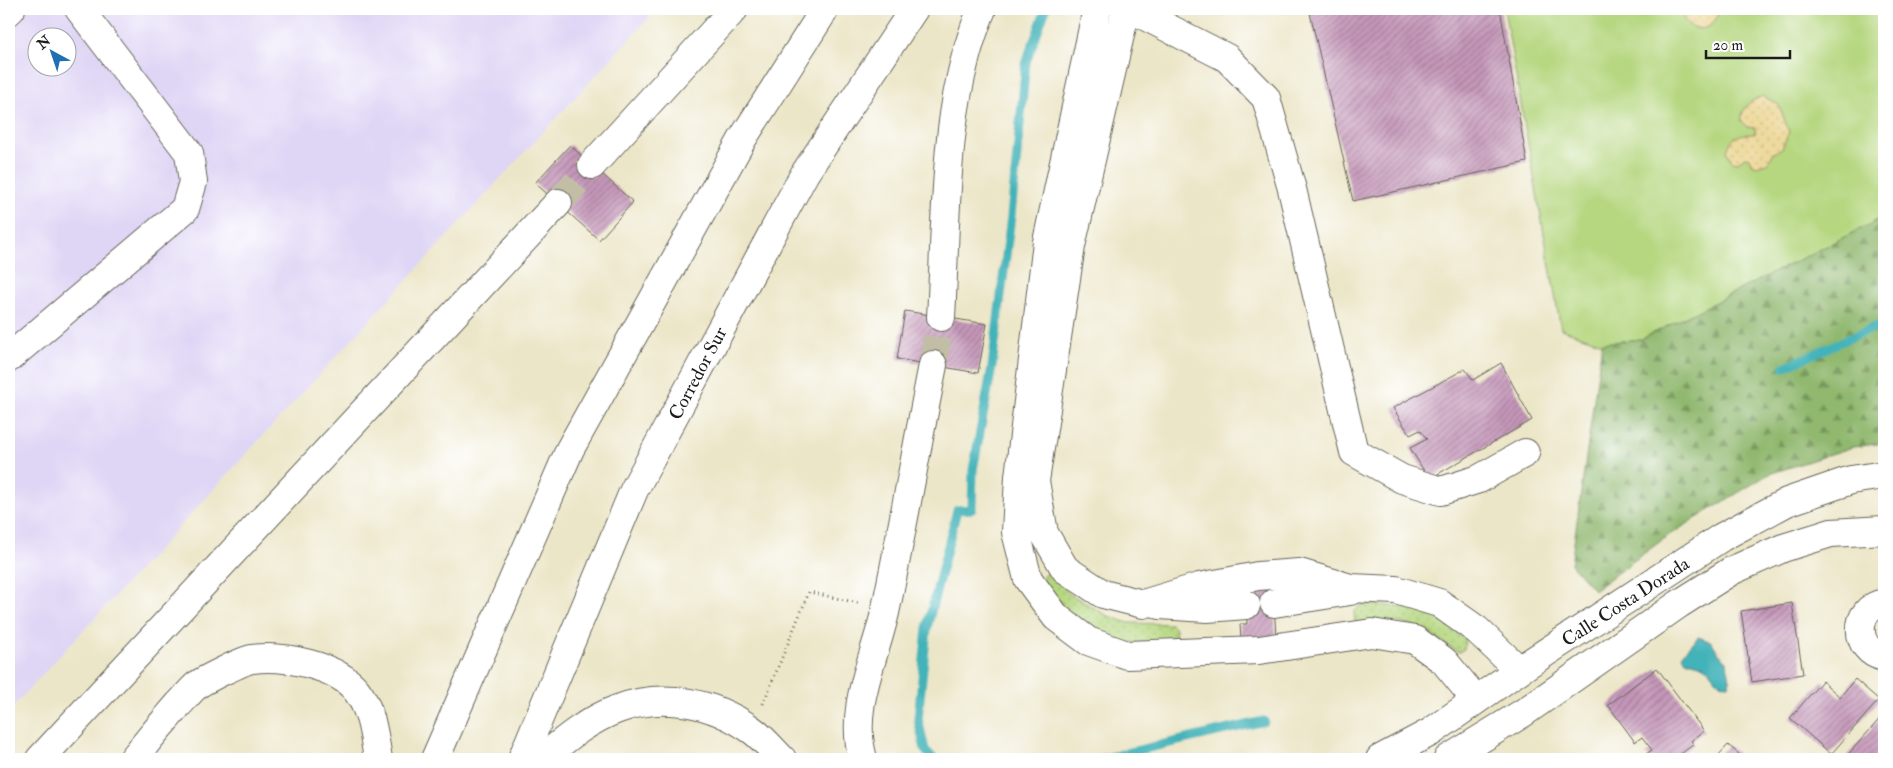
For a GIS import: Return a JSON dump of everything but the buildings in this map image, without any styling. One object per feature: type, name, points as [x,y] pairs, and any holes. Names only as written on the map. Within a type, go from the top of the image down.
[{"type":"main road","points":[[9,358],[185,209],[193,182],[190,153],[79,9]]},
{"type":"main road","points":[[592,165],[734,9]]},
{"type":"main road","points":[[434,759],[570,449],[743,138],[825,9]]},
{"type":"main road","name":"Corredor Sur","points":[[522,759],[634,490],[805,173],[914,9]]},
{"type":"main road","points":[[941,317],[949,161],[957,91],[972,34],[982,9]]},
{"type":"main road","points":[[1097,9],[1047,242],[1019,477],[1016,532],[1028,579],[1056,617],[1088,641],[1127,655],[1259,650],[1372,633],[1415,640],[1444,661],[1476,700]]},
{"type":"main road","points":[[1126,9],[1071,246],[1035,481],[1044,533],[1065,569],[1103,594],[1143,604],[1207,608],[1246,605]]},
{"type":"main road","points":[[1131,9],[1227,58],[1266,98],[1292,189],[1354,452],[1402,479],[1441,492],[1479,479],[1525,453]]},
{"type":"main road","points":[[40,759],[558,203]]},
{"type":"main road","points":[[863,759],[858,729],[863,688],[886,610],[933,365]]},
{"type":"main road","name":"Calle Costa Dorada","points":[[1380,759],[1431,732],[1519,670],[1722,537],[1787,502],[1851,480],[1884,474]]},
{"type":"main road","name":"Calle Costa Dorada","points":[[1448,759],[1523,713],[1678,604],[1731,571],[1783,548],[1831,533],[1884,530]]},
{"type":"main road","points":[[1143,604],[1200,587],[1258,576],[1299,573],[1350,588],[1396,590],[1439,603],[1477,630],[1519,670]]},
{"type":"main road","points":[[1274,603],[1344,593],[1359,589]]},
{"type":"main road","points":[[1884,603],[1871,608],[1865,614],[1861,622],[1860,632],[1867,648],[1874,654],[1884,657]]},
{"type":"main road","points":[[133,759],[158,727],[198,684],[250,659],[281,658],[328,670],[342,677],[356,690],[368,710],[378,759]]},
{"type":"main road","points":[[542,759],[586,725],[603,715],[633,704],[668,700],[690,702],[732,717],[753,730],[782,759]]},
{"type":"path","points":[[753,730],[810,592],[886,610]]},
{"type":"shaded area","points":[[9,9],[657,9],[9,711]]},
{"type":"green space","points":[[1504,9],[1884,9],[1884,217],[1642,339],[1602,343],[1561,329]]},
{"type":"green space","points":[[1884,217],[1884,443],[1853,447],[1769,474],[1669,535],[1594,590],[1571,564],[1602,343],[1642,339]]},
{"type":"green space","points":[[1047,572],[1057,578],[1068,593],[1108,616],[1129,623],[1171,624],[1176,628],[1175,636],[1154,644],[1121,642],[1072,618],[1042,578]]},
{"type":"green space","points":[[1361,605],[1399,607],[1428,615],[1444,623],[1465,639],[1464,649],[1458,652],[1428,633],[1412,626],[1394,622],[1355,623],[1354,612]]},
{"type":"sand","points":[[1682,9],[1718,9],[1712,24],[1707,28],[1700,29],[1693,28],[1688,24]]},
{"type":"sand","points":[[1763,96],[1779,105],[1789,132],[1782,148],[1774,153],[1767,163],[1757,166],[1751,164],[1749,158],[1745,157],[1738,162],[1732,161],[1727,152],[1733,139],[1744,134],[1755,134],[1755,128],[1747,127],[1741,121],[1743,111],[1750,102]]},
{"type":"water","points":[[1698,637],[1712,642],[1719,654],[1727,661],[1729,685],[1721,684],[1706,667],[1686,660],[1682,655]]},
{"type":"waterway","points":[[934,759],[925,750],[918,719],[927,628],[957,510],[972,509],[973,470],[992,367],[1011,216],[1026,62],[1046,9]]},
{"type":"waterway","points":[[1784,367],[1884,323]]},
{"type":"waterway","points":[[1101,759],[1264,721]]},
{"type":"tunnel","points":[[558,203],[592,165]]},
{"type":"tunnel","points":[[933,365],[941,317]]}]
